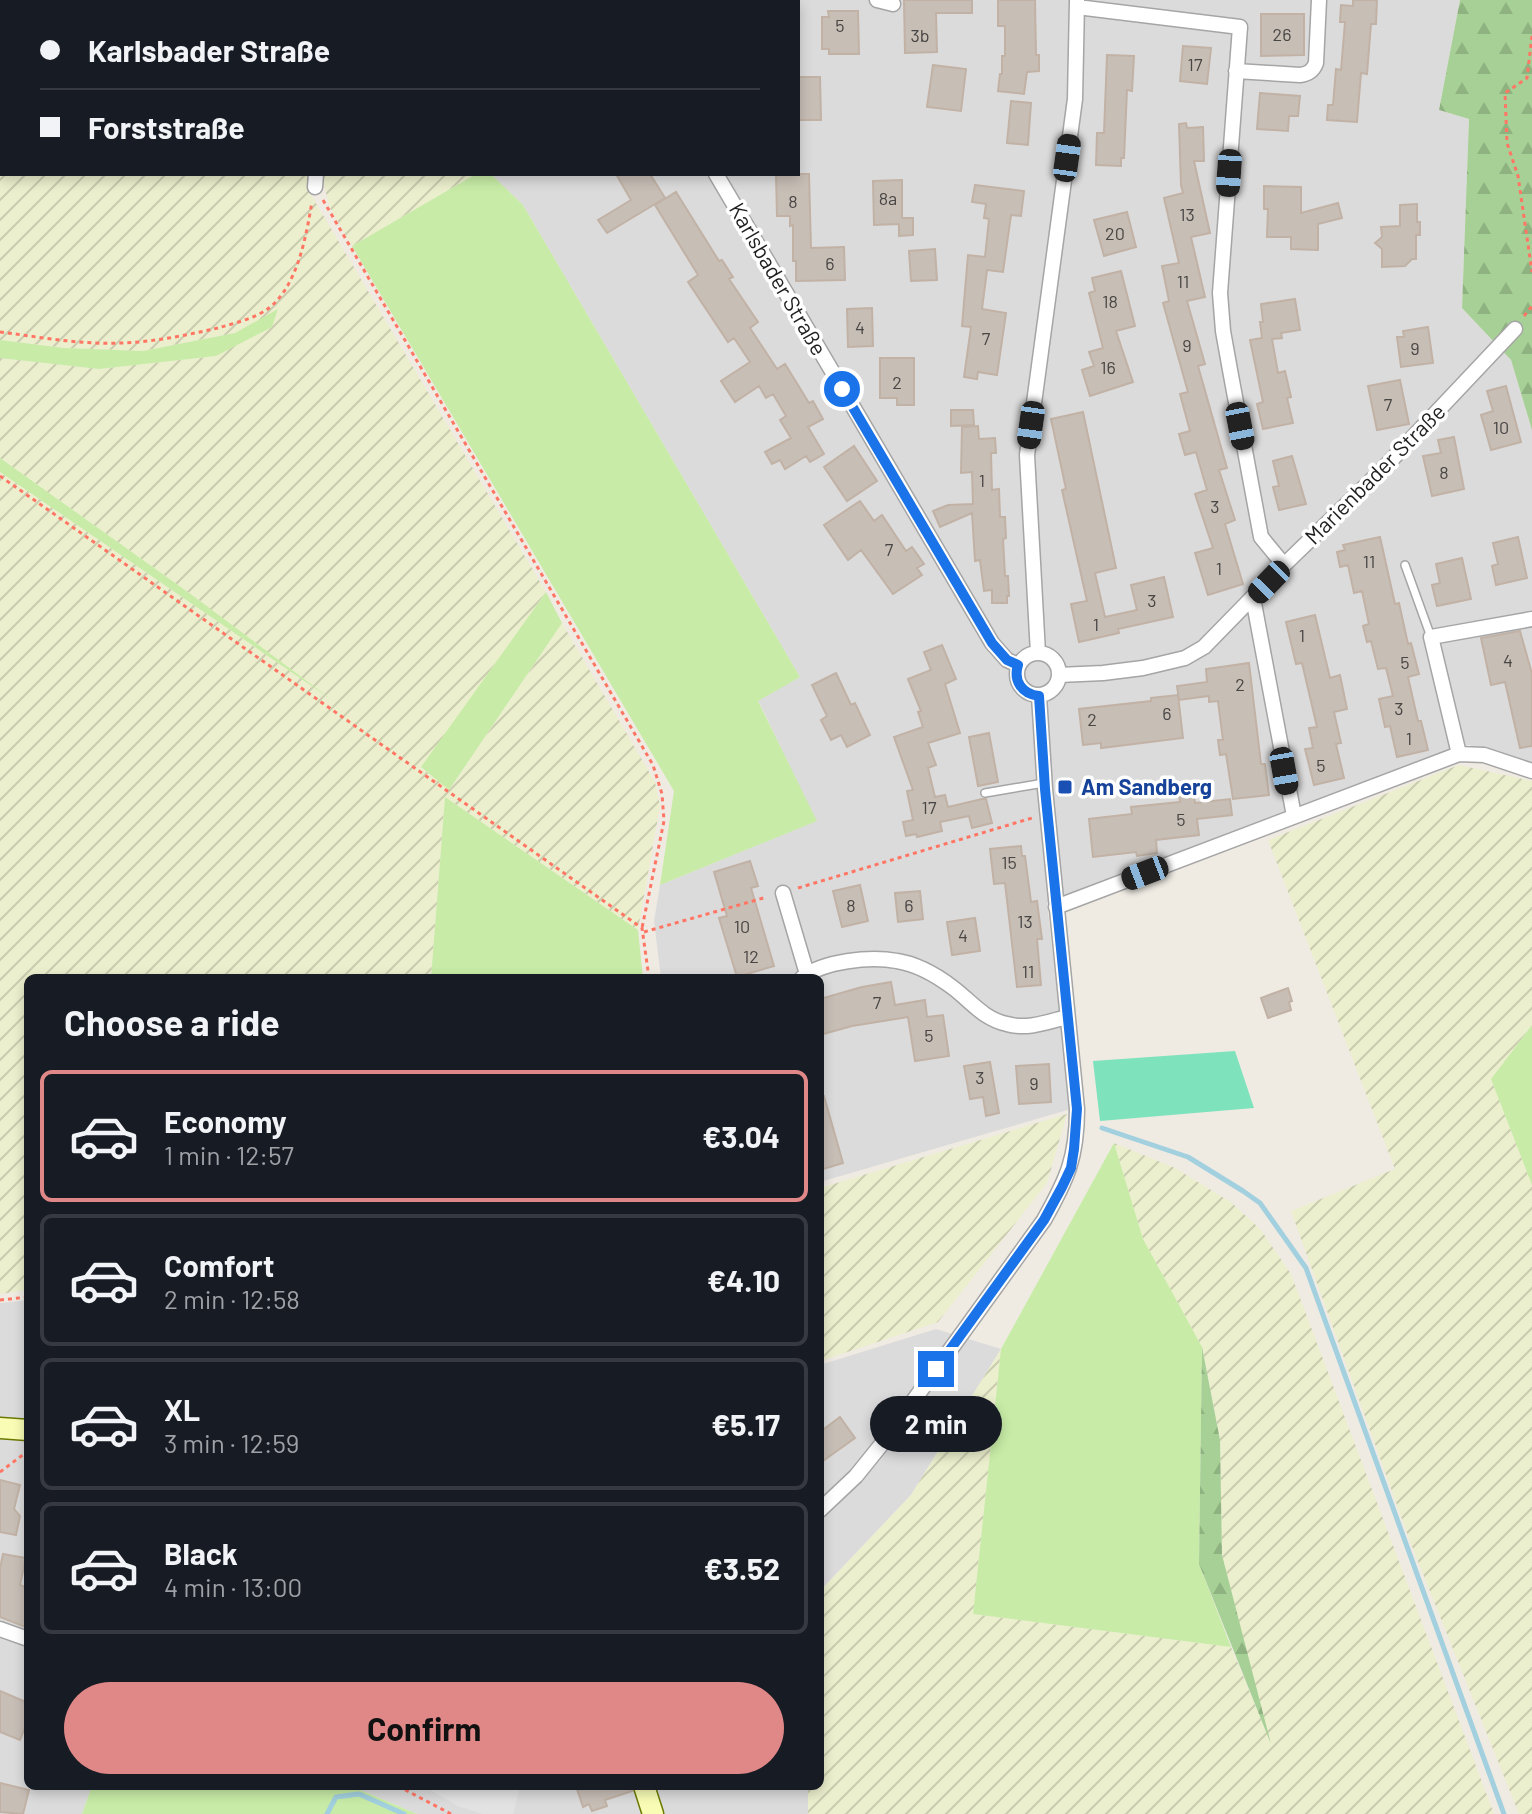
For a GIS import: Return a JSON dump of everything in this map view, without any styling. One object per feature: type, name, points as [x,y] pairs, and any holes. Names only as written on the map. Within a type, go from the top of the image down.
[{"type":"main road","points":[[0,1428],[24,1430]]},
{"type":"main road","points":[[645,1790],[653,1814]]},
{"type":"street","points":[[877,0],[893,4]]},
{"type":"street","points":[[1236,71],[1308,74],[1316,63],[1319,0]]},
{"type":"street","points":[[1038,653],[1027,455],[1075,99],[1077,3],[1240,27],[1220,293],[1223,331],[1261,537],[1284,565]]},
{"type":"street","name":"Karlsbader Straße","points":[[717,176],[992,643],[1007,660],[1018,665]]},
{"type":"street","name":"Marienbader Straße","points":[[1059,675],[1143,668],[1185,658],[1204,647],[1380,472],[1515,329]]},
{"type":"street","points":[[1253,598],[1294,816]]},
{"type":"street","points":[[1459,754],[1431,637],[1532,619]]},
{"type":"street","points":[[1038,653],[1053,659],[1059,675],[1053,689],[1039,696],[1022,689],[1016,677],[1023,658],[1038,653]]},
{"type":"street","points":[[824,1506],[856,1476],[885,1440],[1044,1220],[1071,1168],[1077,1109],[1044,783],[1039,696]]},
{"type":"street","points":[[1056,907],[1459,754],[1484,755],[1532,771]]},
{"type":"street","points":[[783,893],[803,974]]},
{"type":"street","points":[[810,974],[846,961],[897,961],[924,970],[951,986],[983,1015],[1008,1025],[1026,1027],[1067,1017]]},
{"type":"street","points":[[0,1629],[24,1638]]},
{"type":"lane","points":[[1405,565],[1431,637]]},
{"type":"lane","points":[[985,793],[1044,783]]},
{"type":"path","points":[[1532,36],[1527,78],[1505,93],[1507,143],[1518,176],[1532,272]]},
{"type":"path","points":[[0,332],[121,343],[184,336],[238,323],[269,308],[289,285],[305,242],[315,180]]},
{"type":"path","points":[[315,180],[653,765],[662,794],[664,821],[642,930],[648,974]]},
{"type":"path","points":[[0,476],[642,930],[783,893],[1047,813]]},
{"type":"path","points":[[0,1300],[24,1297]]},
{"type":"path","points":[[0,1472],[24,1454]]},
{"type":"path","points":[[406,1790],[451,1814]]},
{"type":"shaded area","points":[[800,0],[1460,0],[1439,110],[1469,119],[1462,308],[1511,360],[1532,430],[1532,765],[1469,745],[1047,903],[1071,1109],[824,1181],[824,974],[661,974],[654,921],[660,885],[816,821],[758,700],[800,677],[523,205],[493,176],[800,176]]},
{"type":"shaded area","points":[[24,1300],[24,1790],[91,1790],[82,1814],[0,1814],[0,1303]]},
{"type":"shaded area","points":[[936,1329],[1001,1349],[911,1495],[824,1587],[824,1364]]},
{"type":"shaded area","points":[[360,1790],[808,1790],[808,1814],[417,1814]]},
{"type":"shaded area","points":[[430,1790],[519,1790],[513,1814],[483,1814],[458,1806]]},
{"type":"green space","points":[[1460,0],[1532,0],[1532,430],[1511,360],[1462,308],[1469,119],[1439,110]]},
{"type":"green space","points":[[0,176],[309,176],[310,193],[546,592],[421,768],[450,789],[562,623],[655,782],[660,806],[638,930],[445,797],[431,974],[24,974],[24,1291],[0,1294],[0,472],[309,684],[192,595],[0,458],[0,358],[99,369],[216,356],[278,311],[235,333],[143,351],[64,348],[0,340]]},
{"type":"green space","points":[[324,176],[473,176],[352,246],[330,208]]},
{"type":"green space","points":[[473,176],[493,176],[523,205],[800,677],[758,701],[817,821],[660,885],[674,791],[352,246]]},
{"type":"green space","points":[[278,309],[272,327],[216,356],[99,369],[0,358],[0,340],[64,348],[143,351],[235,333]]},
{"type":"green space","points":[[0,458],[192,595],[332,700],[0,472]]},
{"type":"green space","points":[[546,592],[562,623],[449,790],[421,767]]},
{"type":"green space","points":[[1459,765],[1532,781],[1532,1025],[1491,1079],[1532,1185],[1532,1814],[1519,1814],[1411,1544],[1291,1211],[1395,1169],[1268,840]]},
{"type":"green space","points":[[445,797],[638,930],[643,974],[431,974]]},
{"type":"green space","points":[[1532,1025],[1532,1185],[1491,1079]]},
{"type":"green space","points":[[1235,1051],[1254,1108],[1100,1121],[1093,1061]]},
{"type":"green space","points":[[1067,1114],[1047,1183],[938,1322],[824,1360],[824,1187]]},
{"type":"green space","points":[[1114,1143],[1175,1168],[1232,1203],[1261,1230],[1291,1274],[1494,1814],[808,1814],[808,1790],[824,1790],[824,1587],[911,1495],[1001,1349],[973,1614],[1231,1647],[1268,1736],[1222,1555],[1220,1440],[1202,1347],[1143,1239]]},
{"type":"green space","points":[[1114,1143],[1143,1239],[1202,1347],[1199,1564],[1231,1647],[973,1614],[1001,1349]]},
{"type":"green space","points":[[1202,1347],[1220,1440],[1222,1555],[1271,1744],[1199,1564]]},
{"type":"green space","points":[[91,1790],[360,1790],[417,1814],[82,1814]]},
{"type":"building","points":[[904,0],[972,0],[972,13],[936,13],[937,52],[905,53]]},
{"type":"building","points":[[998,0],[1035,0],[1039,71],[1027,72],[1024,94],[998,91],[1002,56],[1005,56],[1005,26],[998,26]]},
{"type":"building","points":[[1353,0],[1377,0],[1376,24],[1371,24],[1367,74],[1361,73],[1357,122],[1327,120],[1328,105],[1333,105],[1336,69],[1341,70],[1345,22],[1340,22],[1341,5],[1353,6]]},
{"type":"building","points":[[828,11],[858,11],[859,54],[829,54],[829,49],[822,49],[822,17],[829,17]]},
{"type":"building","points":[[1261,14],[1304,14],[1304,55],[1261,56]]},
{"type":"building","points":[[1183,46],[1211,48],[1207,84],[1180,81]]},
{"type":"building","points":[[1107,55],[1134,56],[1132,91],[1127,90],[1121,166],[1096,165],[1097,133],[1104,133]]},
{"type":"building","points":[[933,65],[966,69],[961,111],[927,107]]},
{"type":"building","points":[[800,77],[820,77],[821,120],[800,120]]},
{"type":"building","points":[[1260,93],[1300,96],[1298,116],[1289,116],[1288,131],[1257,129]]},
{"type":"building","points":[[1011,101],[1031,103],[1028,145],[1007,143]]},
{"type":"building","points":[[1186,123],[1187,128],[1203,127],[1204,161],[1194,161],[1210,233],[1191,237],[1205,297],[1187,301],[1205,364],[1198,366],[1227,468],[1219,470],[1235,520],[1225,524],[1243,584],[1208,595],[1195,553],[1213,548],[1195,494],[1207,490],[1196,452],[1185,455],[1179,434],[1190,431],[1180,394],[1188,392],[1163,303],[1169,301],[1162,266],[1179,263],[1164,198],[1183,193],[1179,124]]},
{"type":"building","points":[[809,174],[811,248],[844,247],[845,280],[796,281],[793,225],[790,226],[790,216],[777,216],[776,176]]},
{"type":"building","points":[[617,176],[651,176],[665,198],[607,233],[598,220],[631,200]]},
{"type":"building","points":[[902,180],[902,218],[913,218],[913,235],[899,236],[899,224],[874,225],[873,181]]},
{"type":"building","points":[[975,185],[1024,191],[1021,216],[1011,215],[1003,272],[987,270],[982,309],[1006,313],[997,375],[978,372],[977,379],[964,377],[971,327],[962,326],[968,255],[985,257],[989,219],[984,218],[986,204],[972,202]]},
{"type":"building","points":[[1264,186],[1301,187],[1301,213],[1338,203],[1342,218],[1318,224],[1318,250],[1291,249],[1291,237],[1267,237],[1268,209],[1264,209]]},
{"type":"building","points":[[676,192],[719,261],[722,260],[733,277],[729,279],[758,322],[750,328],[777,369],[785,364],[809,403],[813,401],[823,419],[808,427],[824,454],[810,462],[806,456],[785,469],[780,460],[772,464],[765,452],[791,438],[780,420],[786,416],[773,394],[766,398],[759,386],[735,402],[721,381],[750,362],[734,338],[728,342],[688,282],[698,275],[655,205]]},
{"type":"building","points":[[1417,204],[1420,235],[1416,235],[1416,259],[1405,266],[1382,267],[1382,249],[1375,243],[1382,237],[1381,227],[1400,226],[1400,205]]},
{"type":"building","points":[[1127,212],[1136,247],[1104,256],[1094,220]]},
{"type":"building","points":[[935,249],[937,280],[911,281],[909,251]]},
{"type":"building","points":[[1121,271],[1135,326],[1116,331],[1133,382],[1090,396],[1082,370],[1094,366],[1089,352],[1103,348],[1089,293],[1095,291],[1092,278]]},
{"type":"building","points":[[1295,299],[1300,330],[1281,333],[1282,338],[1272,339],[1278,373],[1285,371],[1293,423],[1263,429],[1257,404],[1263,402],[1250,340],[1262,338],[1261,304]]},
{"type":"building","points":[[872,308],[873,346],[848,347],[847,309]]},
{"type":"building","points":[[1428,327],[1433,363],[1401,367],[1397,337],[1404,337],[1403,331]]},
{"type":"building","points":[[880,358],[914,358],[914,405],[897,405],[897,398],[880,398]]},
{"type":"building","points":[[1400,380],[1409,424],[1377,430],[1368,386]]},
{"type":"building","points":[[1506,386],[1521,442],[1491,450],[1481,415],[1493,411],[1487,391]]},
{"type":"building","points":[[951,410],[973,410],[974,425],[951,426]]},
{"type":"building","points":[[1083,412],[1116,568],[1095,573],[1105,617],[1137,610],[1131,585],[1164,577],[1173,617],[1118,629],[1119,633],[1079,642],[1071,604],[1087,601],[1062,490],[1066,489],[1051,419]]},
{"type":"building","points":[[978,426],[979,439],[995,438],[996,453],[991,453],[992,490],[999,489],[1000,517],[1005,517],[1006,538],[1003,539],[1005,576],[1008,576],[1007,603],[992,603],[992,590],[984,591],[980,560],[975,561],[972,513],[940,527],[933,511],[948,505],[973,504],[972,472],[961,473],[962,427]]},
{"type":"building","points":[[1454,437],[1464,489],[1432,496],[1423,456],[1441,453],[1438,440]]},
{"type":"building","points":[[854,446],[877,481],[847,501],[824,467]]},
{"type":"building","points":[[1292,456],[1306,504],[1279,510],[1273,487],[1279,486],[1273,461]]},
{"type":"building","points":[[860,501],[874,521],[882,515],[906,551],[912,547],[924,564],[917,568],[922,575],[893,594],[861,550],[848,560],[824,525]]},
{"type":"building","points":[[1380,537],[1395,604],[1399,603],[1408,644],[1411,643],[1419,674],[1408,677],[1428,750],[1397,757],[1390,726],[1385,727],[1379,699],[1393,696],[1386,668],[1378,669],[1371,641],[1367,642],[1363,626],[1369,624],[1362,591],[1354,593],[1348,565],[1340,567],[1337,552],[1345,550],[1343,545]]},
{"type":"building","points":[[1518,537],[1527,578],[1496,585],[1492,566],[1498,564],[1493,543]]},
{"type":"building","points":[[1462,558],[1471,599],[1437,606],[1432,585],[1440,583],[1436,564]]},
{"type":"building","points":[[1315,615],[1330,678],[1340,675],[1347,709],[1334,712],[1341,743],[1336,744],[1344,778],[1314,785],[1305,749],[1313,748],[1309,728],[1317,727],[1302,663],[1296,664],[1286,622]]},
{"type":"building","points":[[1520,631],[1532,674],[1532,746],[1520,748],[1505,682],[1491,685],[1481,638]]},
{"type":"building","points":[[942,645],[956,679],[945,684],[960,733],[928,743],[936,765],[928,768],[935,797],[945,795],[948,807],[986,799],[992,823],[972,828],[969,816],[940,822],[942,831],[917,837],[916,834],[906,836],[903,822],[913,820],[907,791],[913,790],[894,737],[923,727],[918,712],[921,711],[908,679],[931,670],[924,652]]},
{"type":"building","points":[[1249,663],[1261,764],[1265,764],[1269,795],[1233,799],[1226,754],[1220,755],[1218,740],[1223,740],[1218,701],[1209,702],[1209,696],[1179,700],[1177,686],[1207,682],[1206,669]]},
{"type":"building","points":[[836,673],[870,735],[847,747],[841,735],[831,740],[821,720],[827,716],[812,685]]},
{"type":"building","points":[[1178,695],[1183,738],[1101,748],[1101,743],[1083,745],[1079,709]]},
{"type":"building","points":[[989,733],[998,782],[978,786],[969,737]]},
{"type":"building","points":[[1193,791],[1195,803],[1230,799],[1232,815],[1197,819],[1199,835],[1156,840],[1157,853],[1093,857],[1089,819],[1132,814],[1131,807],[1180,802],[1179,793]]},
{"type":"building","points":[[1021,846],[1031,902],[1037,901],[1042,939],[1037,939],[1041,985],[1017,987],[1005,883],[994,884],[990,849]]},
{"type":"building","points":[[750,861],[758,886],[751,888],[774,966],[736,974],[719,918],[727,916],[714,872]]},
{"type":"building","points":[[860,885],[868,921],[842,927],[833,891]]},
{"type":"building","points":[[920,891],[923,919],[898,922],[895,893]]},
{"type":"building","points":[[975,918],[980,951],[952,955],[947,922]]},
{"type":"building","points":[[891,982],[895,1005],[925,1000],[927,1017],[943,1015],[949,1056],[915,1061],[908,1017],[824,1034],[824,998]]},
{"type":"building","points":[[1288,988],[1291,1010],[1268,1018],[1261,998]]},
{"type":"building","points":[[990,1062],[999,1113],[986,1116],[983,1097],[970,1099],[964,1066]]},
{"type":"building","points":[[1049,1064],[1051,1102],[1019,1104],[1016,1066]]},
{"type":"building","points":[[824,1096],[843,1163],[824,1169]]},
{"type":"building","points":[[840,1417],[855,1438],[824,1460],[824,1429]]},
{"type":"building","points":[[0,1480],[20,1485],[14,1509],[20,1516],[16,1535],[0,1532]]},
{"type":"building","points":[[3,1554],[24,1558],[20,1585],[24,1586],[24,1626],[0,1617]]},
{"type":"building","points":[[0,1691],[24,1701],[24,1730],[20,1740],[0,1732]]},
{"type":"building","points":[[0,1783],[29,1790],[23,1814],[0,1812]]},
{"type":"building","points":[[577,1790],[632,1790],[605,1800],[607,1806],[592,1811],[589,1804],[583,1807]]},
{"type":"waterway","points":[[1102,1128],[1188,1157],[1243,1191],[1260,1203],[1306,1268],[1504,1814]]},
{"type":"waterway","points":[[327,1814],[336,1797],[359,1794],[404,1814]]},
{"type":"place","name":"Am Sandberg","points":[[1065,787]]},
{"type":"route","points":[[842,389],[992,643],[1007,660],[1018,665],[1016,677],[1022,689],[1039,696],[1045,789],[1077,1109],[1074,1149],[1071,1168],[1044,1220],[936,1369]]}]
